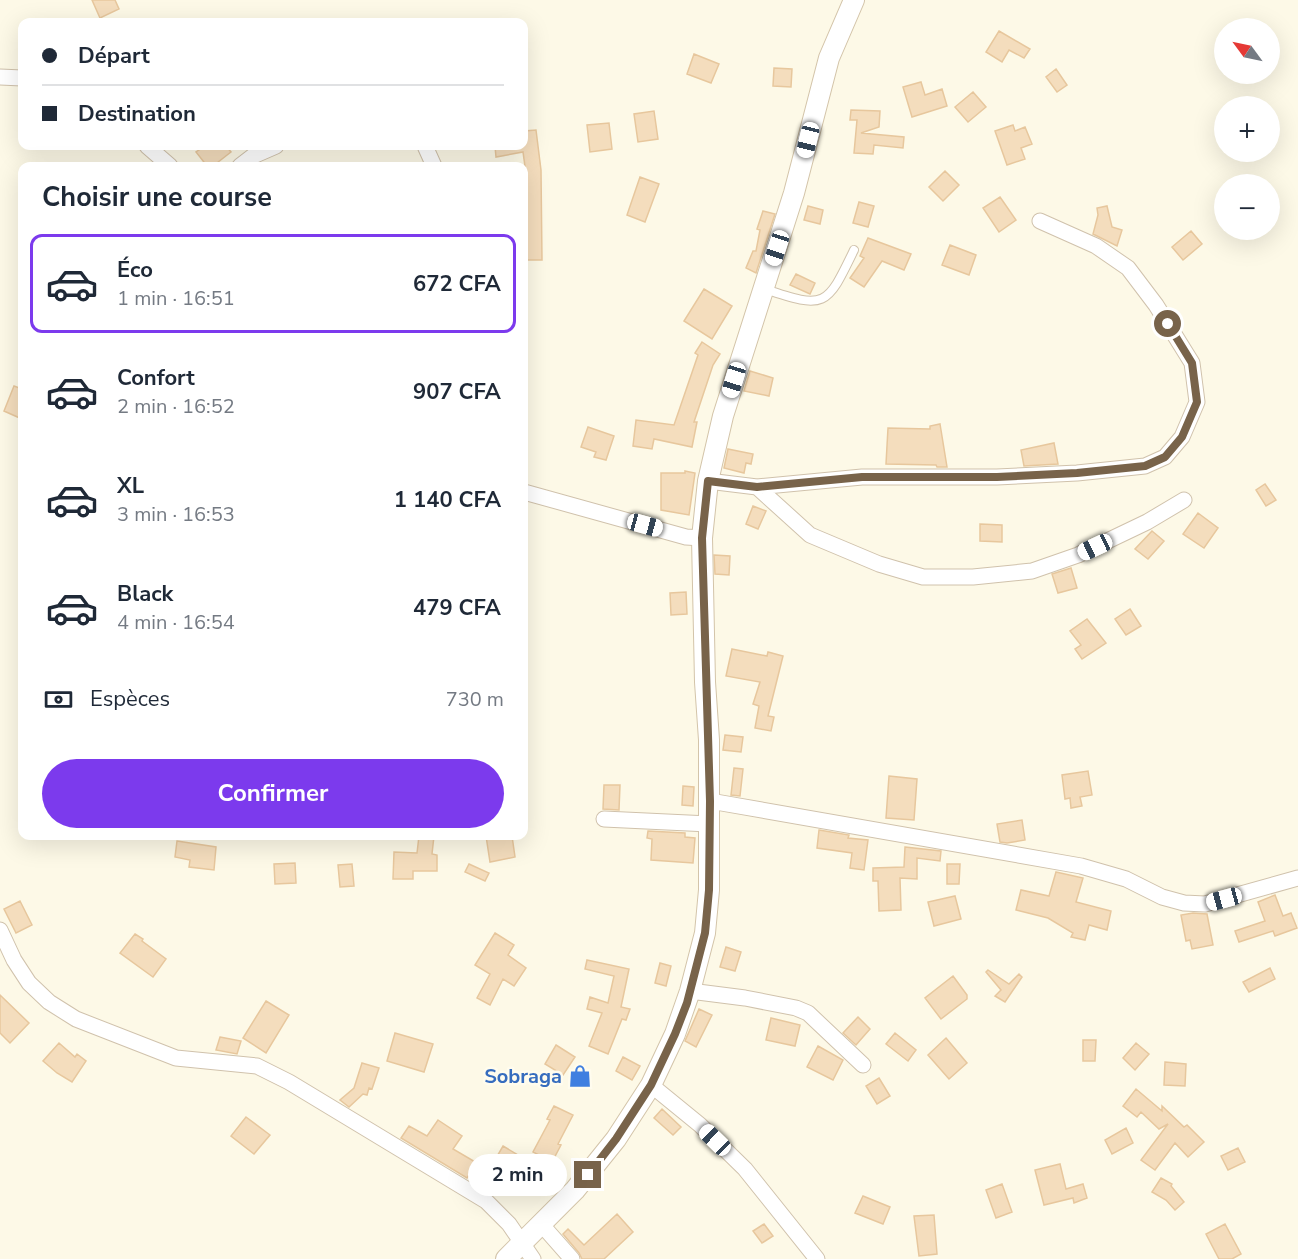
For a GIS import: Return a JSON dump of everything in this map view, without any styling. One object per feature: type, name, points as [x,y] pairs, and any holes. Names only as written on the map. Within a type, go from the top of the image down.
[{"type":"street","points":[[506,1259],[528,1251],[543,1225],[601,1160],[651,1085],[675,1034],[690,991],[706,922],[709,890],[710,801],[702,538],[708,481],[723,416],[794,193],[829,58],[854,0]]},
{"type":"street","points":[[0,76],[18,78]]},
{"type":"street","points":[[152,150],[165,162]]},
{"type":"street","points":[[245,162],[267,150]]},
{"type":"street","points":[[708,481],[757,487],[862,477],[997,477],[1077,473],[1145,466],[1165,457],[1182,437],[1197,402],[1192,363],[1156,305],[1128,268],[1096,246],[1040,221]]},
{"type":"street","points":[[757,487],[810,535],[879,564],[923,578],[973,577],[1032,571],[1078,555],[1147,522],[1184,501]]},
{"type":"street","points":[[528,493],[686,537],[702,538]]},
{"type":"street","points":[[710,801],[1081,866],[1126,879],[1162,897],[1184,903],[1205,904],[1298,878]]},
{"type":"street","points":[[604,819],[709,824]]},
{"type":"street","points":[[0,930],[14,960],[29,983],[49,1002],[76,1019],[176,1058],[257,1066],[289,1082],[486,1201],[509,1224],[528,1251]]},
{"type":"street","points":[[690,991],[745,998],[796,1008],[808,1013],[863,1065]]},
{"type":"street","points":[[651,1085],[700,1125],[745,1169],[817,1259]]},
{"type":"street","points":[[543,1225],[572,1259]]},
{"type":"lane","points":[[764,289],[793,299],[820,300],[828,296],[836,287],[854,250]]},
{"type":"building","points":[[92,0],[115,0],[119,9],[100,18]]},
{"type":"building","points":[[999,31],[1030,49],[1024,58],[1009,50],[1002,62],[986,52]]},
{"type":"building","points":[[694,54],[719,64],[711,83],[687,74]]},
{"type":"building","points":[[774,68],[792,69],[791,87],[773,86]]},
{"type":"building","points":[[1056,69],[1067,85],[1057,92],[1046,77]]},
{"type":"building","points":[[921,82],[925,95],[942,89],[947,106],[912,117],[903,87]]},
{"type":"building","points":[[973,92],[986,107],[968,122],[955,107]]},
{"type":"building","points":[[851,110],[880,111],[879,127],[861,133],[904,137],[903,148],[874,145],[873,154],[854,153],[857,120],[850,120]]},
{"type":"building","points":[[654,111],[658,139],[638,142],[634,114]]},
{"type":"building","points":[[609,123],[612,149],[590,152],[587,125]]},
{"type":"building","points":[[1013,125],[1015,131],[1025,127],[1032,144],[1021,148],[1025,159],[1007,165],[995,131]]},
{"type":"building","points":[[536,130],[541,170],[542,260],[528,260],[528,162],[524,162],[523,152],[496,157],[495,150],[528,150],[528,131]]},
{"type":"building","points":[[199,150],[229,150],[231,152],[218,162],[204,162],[196,152]]},
{"type":"building","points":[[945,171],[959,185],[943,201],[929,187]]},
{"type":"building","points":[[640,177],[659,184],[645,222],[627,215]]},
{"type":"building","points":[[1000,197],[1016,220],[999,232],[983,208]]},
{"type":"building","points":[[859,202],[874,206],[868,227],[853,223]]},
{"type":"building","points":[[808,206],[823,210],[820,224],[804,220]]},
{"type":"building","points":[[1107,206],[1112,227],[1122,230],[1117,246],[1093,234],[1098,215],[1097,208]]},
{"type":"building","points":[[763,211],[775,214],[756,273],[746,268],[753,251],[756,251],[760,230],[757,229]]},
{"type":"building","points":[[1191,231],[1202,244],[1183,260],[1172,247]]},
{"type":"building","points":[[868,238],[911,254],[904,270],[882,261],[864,287],[850,278],[864,258],[860,256]]},
{"type":"building","points":[[950,245],[976,255],[969,275],[942,265]]},
{"type":"building","points":[[796,274],[815,283],[810,294],[790,285]]},
{"type":"building","points":[[704,289],[732,306],[712,339],[684,321]]},
{"type":"building","points":[[702,342],[720,354],[713,365],[694,422],[697,422],[692,447],[654,439],[652,449],[633,446],[636,420],[674,425],[698,355],[695,353]]},
{"type":"building","points":[[750,371],[773,378],[769,396],[744,391]]},
{"type":"building","points":[[14,386],[18,388],[18,417],[4,411]]},
{"type":"building","points":[[940,424],[947,467],[886,464],[888,428],[930,429],[930,426]]},
{"type":"building","points":[[588,427],[614,436],[606,460],[594,457],[596,452],[581,447]]},
{"type":"building","points":[[1054,443],[1058,464],[1024,466],[1021,450]]},
{"type":"building","points":[[728,449],[753,454],[751,464],[746,463],[744,473],[724,468]]},
{"type":"building","points":[[685,471],[695,473],[689,515],[661,510],[661,473],[685,473]]},
{"type":"building","points":[[1265,484],[1276,500],[1266,506],[1256,490]]},
{"type":"building","points":[[753,506],[766,511],[758,529],[746,524]]},
{"type":"building","points":[[1198,513],[1218,528],[1204,548],[1183,534]]},
{"type":"building","points":[[980,524],[1002,525],[1002,542],[980,541]]},
{"type":"building","points":[[1152,531],[1164,541],[1148,559],[1135,549]]},
{"type":"building","points":[[714,555],[730,556],[729,575],[715,574]]},
{"type":"building","points":[[1071,568],[1077,588],[1058,593],[1052,574]]},
{"type":"building","points":[[686,592],[687,614],[671,615],[670,593]]},
{"type":"building","points":[[1130,609],[1141,626],[1126,635],[1115,619]]},
{"type":"building","points":[[1087,619],[1106,643],[1082,659],[1075,649],[1081,645],[1070,631]]},
{"type":"building","points":[[732,649],[767,656],[768,652],[783,656],[768,716],[774,717],[771,731],[755,728],[759,706],[753,704],[760,682],[726,676]]},
{"type":"building","points":[[725,735],[743,737],[741,752],[723,750]]},
{"type":"building","points":[[734,768],[743,769],[740,796],[731,795]]},
{"type":"building","points":[[1088,771],[1092,795],[1080,797],[1082,806],[1071,808],[1070,798],[1065,799],[1062,775]]},
{"type":"building","points":[[889,776],[917,779],[914,820],[886,818]]},
{"type":"building","points":[[604,785],[620,785],[619,810],[603,809]]},
{"type":"building","points":[[683,786],[694,787],[693,806],[682,805]]},
{"type":"building","points":[[1022,820],[1025,840],[1000,842],[997,824]]},
{"type":"building","points":[[819,830],[849,835],[848,838],[868,840],[864,870],[850,868],[852,853],[817,848]]},
{"type":"building","points":[[648,831],[685,833],[685,837],[695,838],[693,863],[651,860],[652,839],[647,838]]},
{"type":"building","points":[[419,840],[434,840],[432,854],[437,855],[437,871],[413,871],[413,879],[393,879],[394,852],[417,853]]},
{"type":"building","points":[[487,840],[513,840],[515,857],[490,862]]},
{"type":"building","points":[[177,841],[216,847],[214,870],[189,867],[190,860],[175,857]]},
{"type":"building","points":[[905,847],[941,851],[940,861],[917,858],[917,879],[900,878],[901,910],[879,911],[878,881],[873,881],[873,868],[904,867]]},
{"type":"building","points":[[295,863],[296,883],[275,884],[274,864]]},
{"type":"building","points":[[352,864],[354,886],[340,887],[338,865]]},
{"type":"building","points":[[469,864],[489,873],[485,881],[465,872]]},
{"type":"building","points":[[947,864],[960,864],[959,884],[947,884]]},
{"type":"building","points":[[1056,872],[1083,878],[1076,902],[1111,911],[1107,930],[1089,925],[1085,940],[1071,937],[1073,933],[1048,918],[1016,910],[1021,890],[1049,896]]},
{"type":"building","points":[[1275,895],[1283,916],[1291,913],[1297,928],[1275,936],[1273,931],[1239,942],[1235,931],[1265,921],[1258,902]]},
{"type":"building","points":[[955,896],[961,919],[934,926],[928,902]]},
{"type":"building","points":[[20,901],[32,925],[16,933],[4,909]]},
{"type":"building","points":[[1207,914],[1213,945],[1192,949],[1190,940],[1186,941],[1181,915]]},
{"type":"building","points":[[495,933],[514,945],[508,955],[526,968],[514,986],[503,979],[490,1005],[477,998],[490,974],[475,965]]},
{"type":"building","points":[[135,934],[166,959],[153,977],[120,953]]},
{"type":"building","points":[[726,947],[741,952],[735,971],[720,967]]},
{"type":"building","points":[[587,960],[629,969],[621,1007],[630,1009],[626,1020],[622,1019],[608,1054],[589,1046],[602,1013],[587,1009],[590,997],[608,1003],[614,976],[585,969]]},
{"type":"building","points":[[660,963],[671,966],[666,986],[655,983]]},
{"type":"building","points":[[1270,968],[1275,979],[1249,992],[1243,982]]},
{"type":"building","points":[[988,970],[1009,984],[1019,974],[1022,977],[1005,1002],[995,996],[1001,990],[986,972]]},
{"type":"building","points":[[953,976],[967,995],[967,999],[941,1019],[925,998]]},
{"type":"building","points":[[0,995],[29,1023],[10,1043],[0,1033]]},
{"type":"building","points":[[266,1001],[289,1015],[266,1053],[243,1038]]},
{"type":"building","points":[[699,1009],[712,1015],[696,1047],[685,1041]]},
{"type":"building","points":[[858,1017],[870,1029],[856,1045],[843,1033]]},
{"type":"building","points":[[771,1018],[800,1025],[795,1046],[766,1040]]},
{"type":"building","points":[[395,1033],[433,1044],[424,1072],[387,1061]]},
{"type":"building","points":[[895,1033],[916,1050],[908,1061],[886,1044]]},
{"type":"building","points":[[220,1037],[241,1041],[237,1054],[216,1050]]},
{"type":"building","points":[[946,1038],[967,1063],[949,1079],[928,1055]]},
{"type":"building","points":[[1083,1040],[1096,1040],[1095,1061],[1083,1061]]},
{"type":"building","points":[[59,1043],[75,1057],[77,1054],[86,1061],[72,1082],[43,1061]]},
{"type":"building","points":[[1136,1043],[1149,1054],[1135,1070],[1123,1058]]},
{"type":"building","points":[[556,1045],[575,1057],[563,1075],[545,1064]]},
{"type":"building","points":[[818,1046],[843,1060],[833,1080],[807,1067]]},
{"type":"building","points":[[623,1057],[640,1066],[632,1080],[616,1071]]},
{"type":"building","points":[[1165,1062],[1186,1064],[1185,1086],[1164,1085]]},
{"type":"building","points":[[362,1063],[379,1068],[372,1089],[369,1088],[367,1095],[363,1094],[349,1107],[340,1100],[354,1088]]},
{"type":"building","points":[[879,1078],[890,1096],[877,1104],[866,1086]]},
{"type":"building","points":[[1136,1089],[1162,1111],[1162,1106],[1184,1127],[1187,1125],[1204,1142],[1188,1157],[1175,1143],[1155,1170],[1141,1160],[1168,1124],[1159,1129],[1141,1112],[1137,1117],[1123,1106]]},
{"type":"building","points":[[554,1106],[573,1115],[558,1144],[561,1145],[552,1162],[533,1152],[550,1120],[547,1119]]},
{"type":"building","points":[[662,1109],[681,1127],[673,1135],[654,1118]]},
{"type":"building","points":[[246,1117],[270,1135],[254,1154],[231,1136]]},
{"type":"building","points":[[438,1120],[462,1136],[453,1149],[477,1163],[467,1178],[401,1138],[409,1126],[427,1136]]},
{"type":"building","points":[[1126,1128],[1133,1143],[1112,1154],[1105,1140]]},
{"type":"building","points":[[503,1146],[523,1158],[512,1176],[492,1165]]},
{"type":"building","points":[[1238,1148],[1245,1162],[1228,1170],[1221,1156]]},
{"type":"building","points":[[1060,1164],[1066,1189],[1083,1184],[1087,1198],[1074,1203],[1073,1198],[1044,1205],[1035,1170]]},
{"type":"building","points":[[1161,1178],[1172,1184],[1171,1186],[1184,1202],[1175,1210],[1166,1200],[1152,1192]]},
{"type":"building","points":[[1002,1184],[1012,1212],[996,1218],[986,1190]]},
{"type":"building","points":[[863,1196],[890,1207],[883,1224],[855,1213]]},
{"type":"building","points":[[617,1214],[633,1232],[604,1259],[582,1259],[563,1234],[568,1229],[584,1245]]},
{"type":"building","points":[[934,1215],[937,1254],[919,1256],[914,1216]]},
{"type":"building","points":[[764,1224],[773,1236],[762,1243],[753,1231]]},
{"type":"building","points":[[1225,1224],[1241,1254],[1232,1259],[1219,1259],[1206,1234]]},
{"type":"place","name":"Sobraga","points":[[580,1076]]},
{"type":"route","points":[[588,1175],[616,1139],[651,1085],[687,1003],[705,933],[709,890],[710,801],[702,538],[708,481],[740,487],[757,487],[862,477],[997,477],[1077,473],[1145,466],[1165,457],[1182,437],[1197,402],[1192,363],[1168,324]]}]
